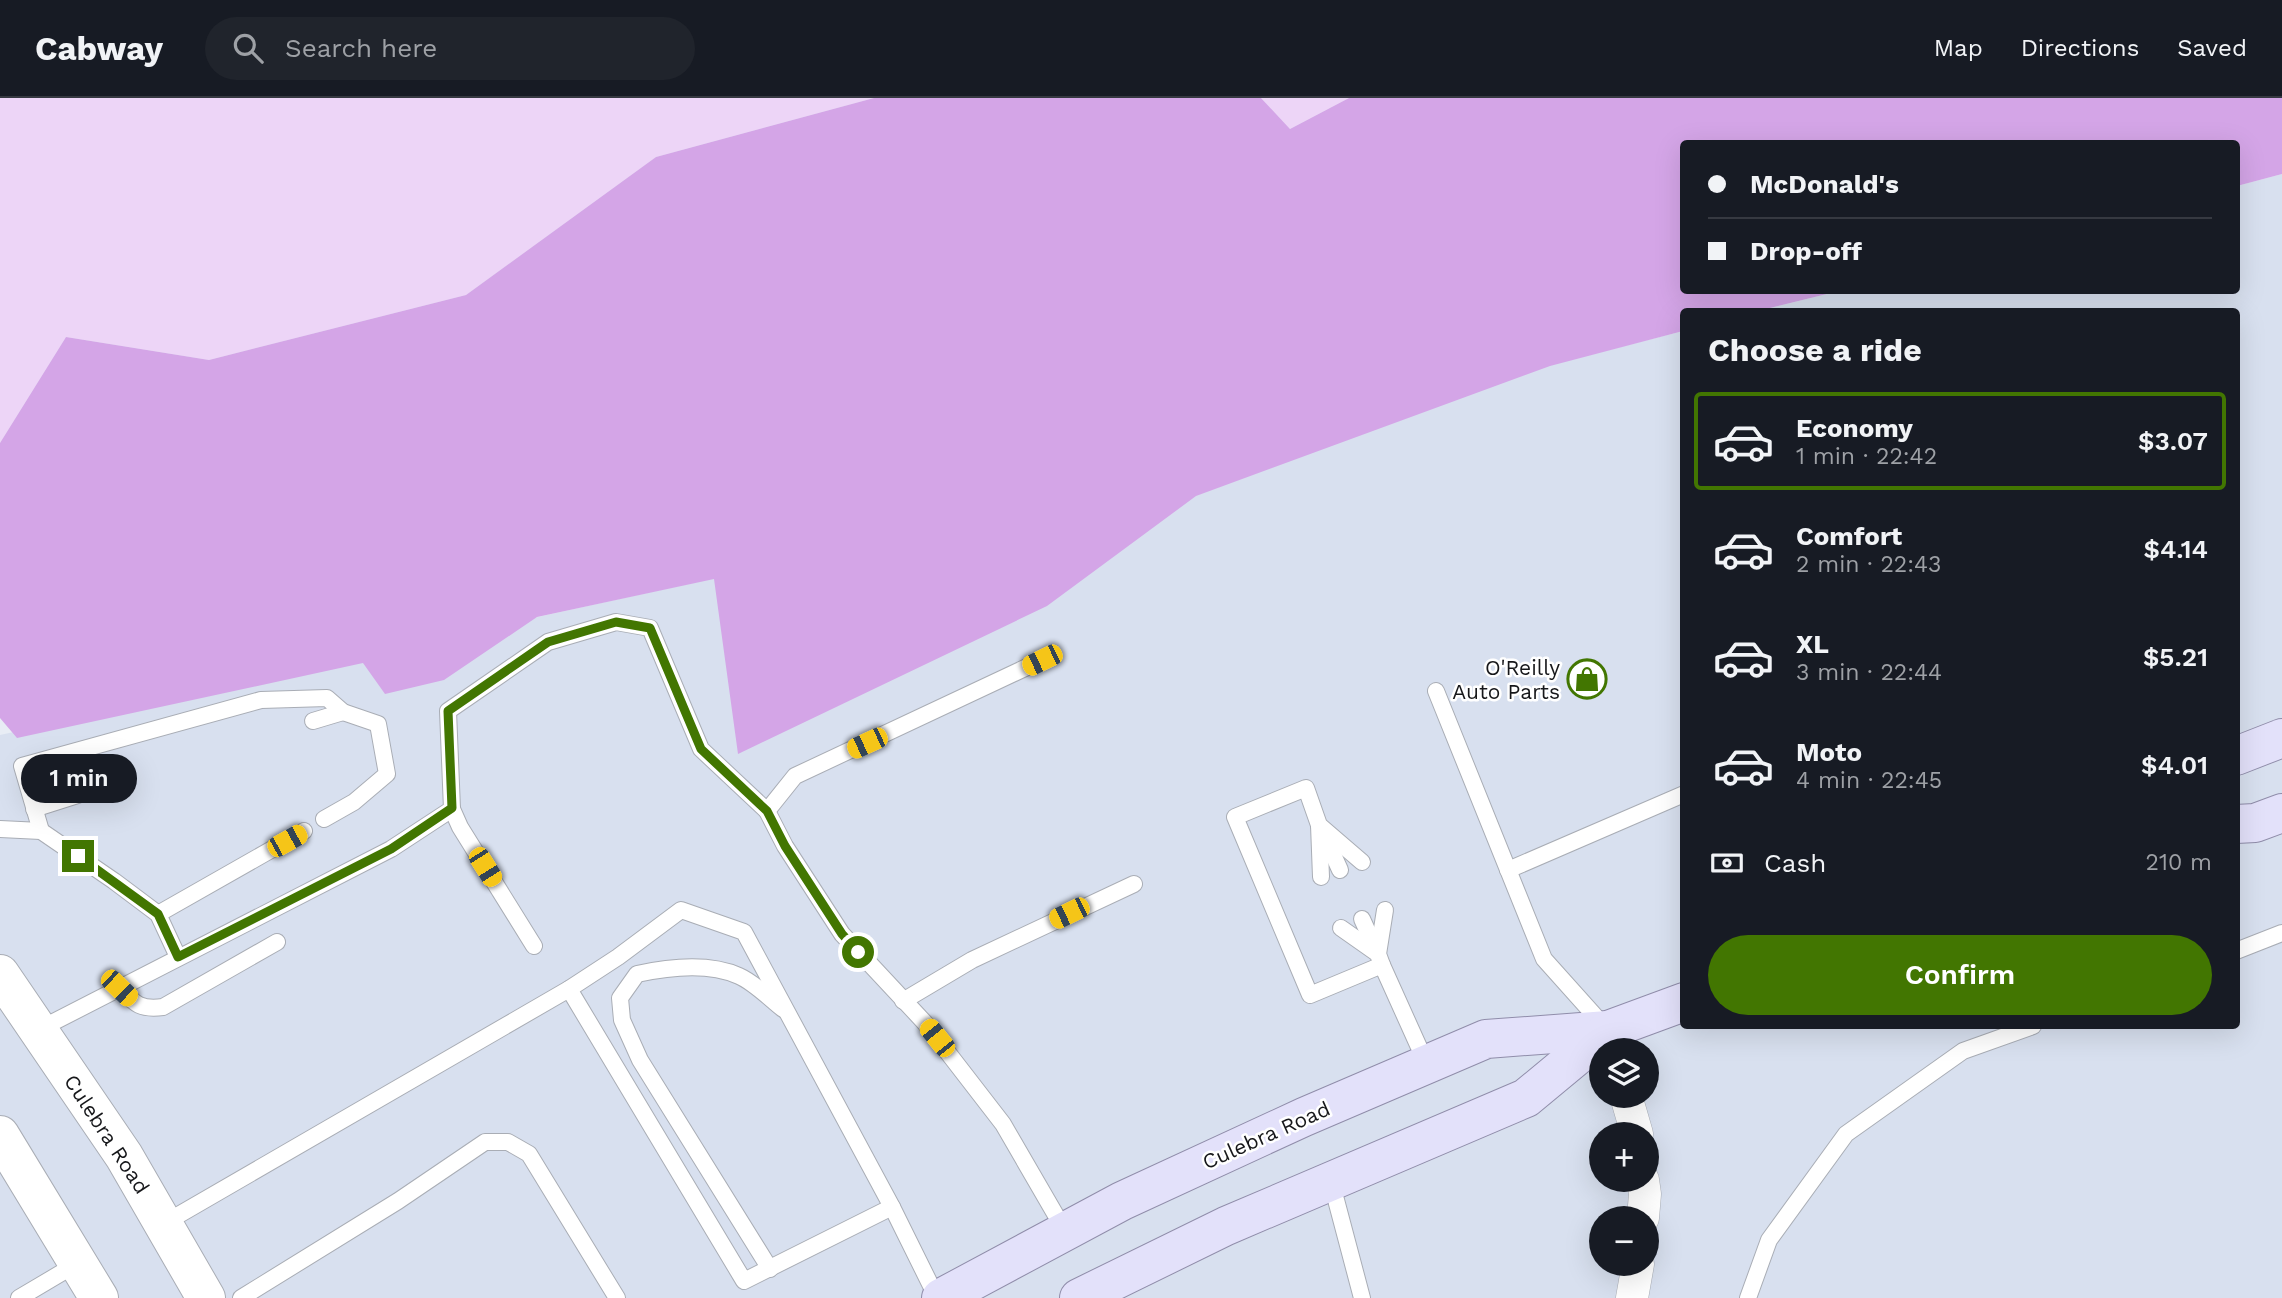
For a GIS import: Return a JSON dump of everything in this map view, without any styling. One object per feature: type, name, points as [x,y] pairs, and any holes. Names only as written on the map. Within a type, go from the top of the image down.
[{"type":"main road","points":[[2240,754],[2282,738]]},
{"type":"main road","points":[[2240,824],[2255,823],[2282,813]]},
{"type":"main road","name":"Culebra Road","points":[[0,974],[124,1156],[206,1298]]},
{"type":"main road","name":"Culebra Road","points":[[1615,1038],[1680,1004]]},
{"type":"main road","name":"Culebra Road","points":[[939,1298],[1122,1201],[1292,1122],[1486,1039],[1589,1040]]},
{"type":"main road","name":"Culebra Road","points":[[1079,1298],[1226,1226],[1526,1098],[1589,1055]]},
{"type":"main road","points":[[0,1135],[99,1298]]},
{"type":"street","points":[[1632,1298],[1636,1276]]},
{"type":"lane","points":[[534,946],[460,827],[452,808],[448,711],[548,642],[616,622],[650,628],[701,749],[767,811],[785,846],[842,934],[932,1032],[1003,1124],[1065,1231]]},
{"type":"lane","points":[[767,811],[795,776],[1042,660]]},
{"type":"lane","points":[[1436,691],[1544,959],[1609,1038]]},
{"type":"lane","points":[[41,831],[22,766],[261,700],[327,698],[343,712],[378,724],[387,774],[354,802],[324,820]]},
{"type":"lane","points":[[313,721],[343,712]]},
{"type":"lane","points":[[1340,870],[1319,825],[1306,788],[1235,817],[1310,995],[1380,960]]},
{"type":"lane","points":[[34,809],[78,795]]},
{"type":"lane","points":[[1508,870],[1680,796]]},
{"type":"lane","points":[[38,1030],[391,849],[452,808]]},
{"type":"lane","points":[[1319,825],[1362,862]]},
{"type":"lane","points":[[1319,825],[1321,877]]},
{"type":"lane","points":[[0,828],[41,831],[114,881],[158,914],[178,957]]},
{"type":"lane","points":[[158,914],[304,831]]},
{"type":"lane","points":[[904,1001],[972,960],[1134,884]]},
{"type":"lane","points":[[163,1224],[569,989],[681,910],[744,932],[939,1298]]},
{"type":"lane","points":[[1380,960],[1385,910]]},
{"type":"lane","points":[[1362,919],[1427,1065]]},
{"type":"lane","points":[[1341,928],[1380,960]]},
{"type":"lane","points":[[2240,949],[2282,933]]},
{"type":"lane","points":[[119,988],[135,1003],[147,1009],[163,1007],[277,942]]},
{"type":"lane","points":[[770,1269],[640,1060],[622,1020],[620,998],[637,974],[668,967],[708,968],[740,976],[788,1013]]},
{"type":"lane","points":[[569,989],[744,1281],[892,1207]]},
{"type":"lane","points":[[1748,1298],[1769,1240],[1846,1134],[1963,1051],[2025,1029]]},
{"type":"lane","points":[[241,1298],[398,1201],[485,1142],[508,1142],[529,1154],[617,1298]]},
{"type":"lane","points":[[1331,1181],[1362,1298]]},
{"type":"lane","points":[[19,1298],[78,1264]]},
{"type":"shaded area","points":[[0,98],[874,98],[656,157],[466,295],[209,360],[66,337],[0,443]]},
{"type":"shaded area","points":[[874,98],[1261,98],[1290,129],[1349,98],[2282,98],[2282,174],[2240,185],[2240,140],[1680,140],[1680,294],[1827,294],[1770,308],[1680,308],[1680,332],[1550,366],[1196,496],[1047,606],[738,754],[714,579],[537,617],[444,680],[385,694],[363,663],[17,738],[0,718],[0,443],[66,337],[209,360],[466,295],[656,157]]},
{"type":"shaded area","points":[[1261,98],[1349,98],[1290,129]]},
{"type":"shaded area","points":[[2282,174],[2282,1298],[0,1298],[0,735],[715,578],[1680,332],[1680,1029],[2240,1029],[2240,308],[1770,308],[1827,294],[2240,294],[2240,185]]},
{"type":"place","name":"O'Reilly Auto Parts","points":[[1587,679]]},
{"type":"route","points":[[78,856],[158,914],[178,957],[391,849],[452,808],[448,711],[548,642],[616,622],[650,628],[701,749],[767,811],[785,846],[842,934],[858,952]]}]
